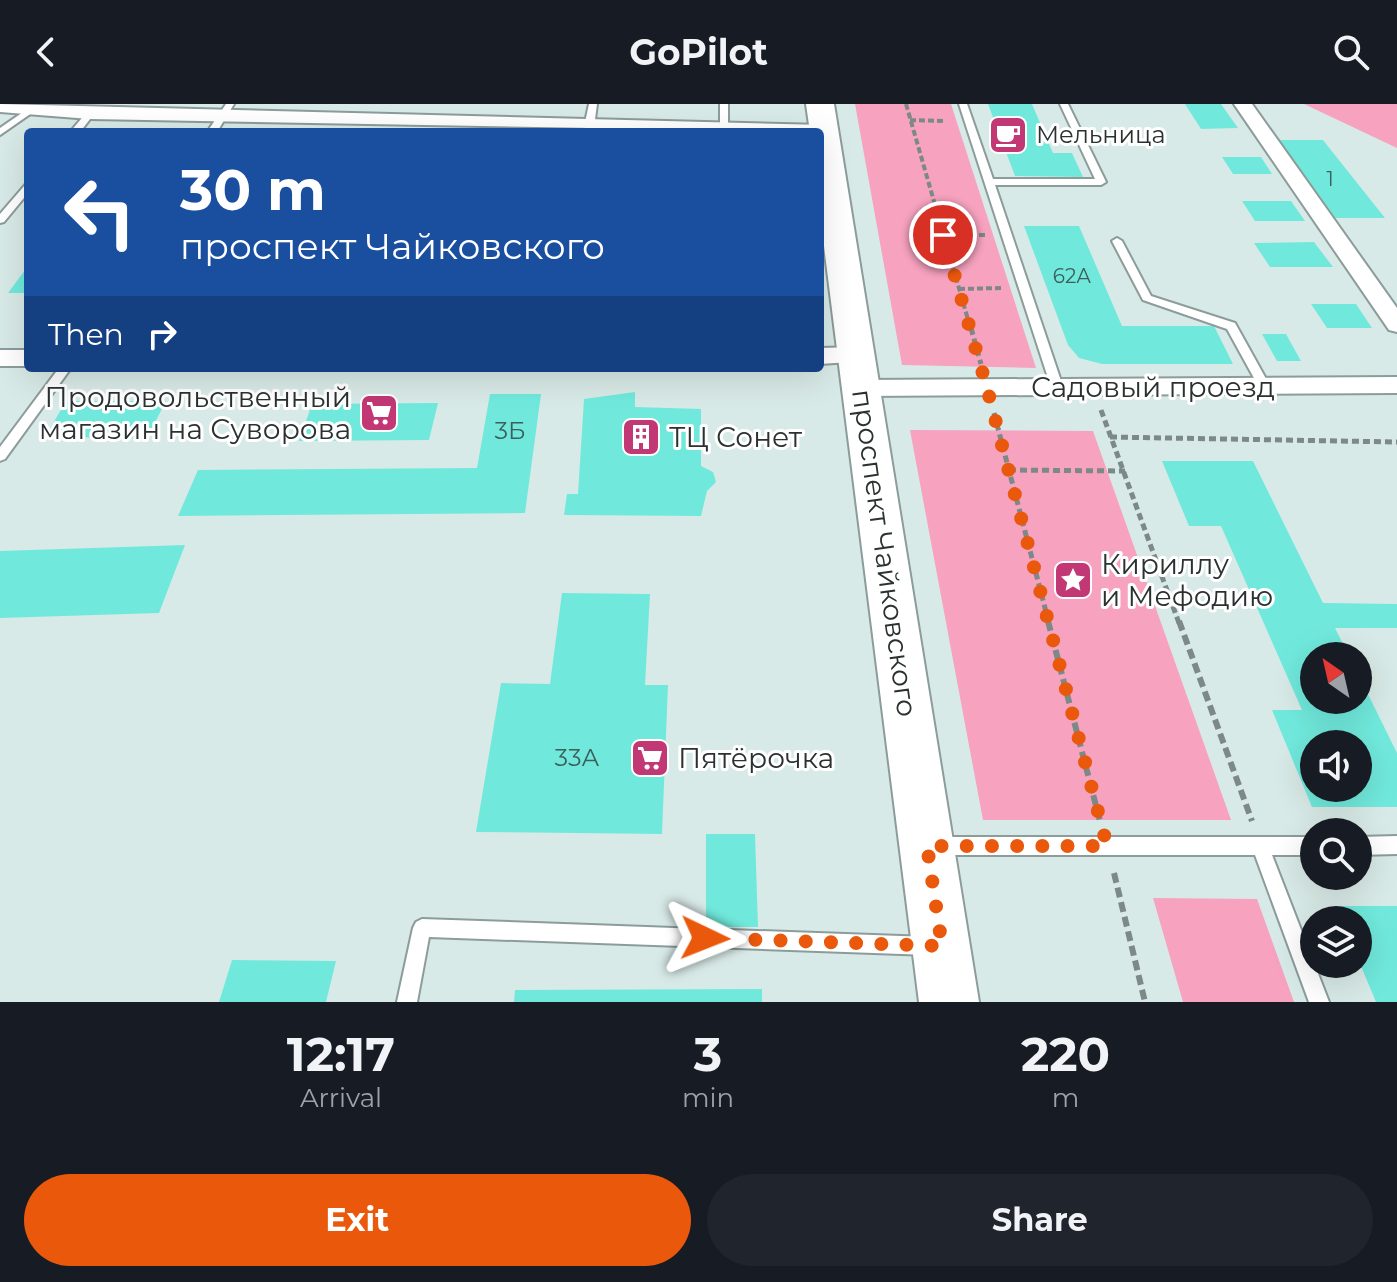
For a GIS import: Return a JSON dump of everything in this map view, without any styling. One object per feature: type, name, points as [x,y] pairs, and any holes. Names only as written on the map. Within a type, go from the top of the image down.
[{"type":"main road","name":"проспект Чайковского","points":[[824,138],[846,366],[927,846],[949,1002]]},
{"type":"street","points":[[1243,104],[1397,325]]},
{"type":"street","points":[[0,107],[90,114],[597,128]]},
{"type":"street","points":[[733,128],[822,117]]},
{"type":"street","points":[[0,358],[24,358]]},
{"type":"street","name":"Садовый проезд","points":[[846,366],[987,388],[1397,385]]},
{"type":"lane","points":[[140,115],[156,104]]},
{"type":"lane","points":[[589,127],[593,104]]},
{"type":"lane","points":[[724,104],[725,128]]},
{"type":"lane","points":[[963,104],[1057,387]]},
{"type":"lane","points":[[990,182],[1101,182],[1064,104]]},
{"type":"lane","points":[[0,132],[32,110]]},
{"type":"lane","points":[[78,128],[90,114]]},
{"type":"lane","points":[[0,220],[24,192]]},
{"type":"lane","points":[[1117,241],[1147,298],[1231,326],[1264,386]]},
{"type":"lane","points":[[0,456],[62,372]]},
{"type":"lane","points":[[1372,846],[1397,845]]},
{"type":"lane","points":[[927,846],[1300,846]]},
{"type":"lane","points":[[1260,846],[1319,1002]]},
{"type":"lane","points":[[407,1002],[422,928],[942,946]]},
{"type":"path","points":[[906,104],[1009,470],[1145,1002]]},
{"type":"path","points":[[910,120],[969,122]]},
{"type":"path","points":[[943,235],[1006,234]]},
{"type":"path","points":[[959,289],[1024,288]]},
{"type":"path","points":[[1092,387],[1260,846]]},
{"type":"path","points":[[1110,437],[1397,442]]},
{"type":"path","points":[[1009,470],[1125,471]]},
{"type":"shaded area","points":[[855,104],[951,104],[1036,368],[902,365]]},
{"type":"shaded area","points":[[1304,104],[1397,104],[1397,148]]},
{"type":"shaded area","points":[[910,430],[1093,431],[1231,820],[983,820]]},
{"type":"shaded area","points":[[1153,898],[1257,899],[1294,1002],[1183,1002]]},
{"type":"building","points":[[988,104],[1032,104],[1053,153],[1072,153],[1083,177],[1015,176]]},
{"type":"building","points":[[1185,104],[1221,104],[1238,128],[1201,129]]},
{"type":"building","points":[[1277,140],[1323,140],[1385,218],[1335,218]]},
{"type":"building","points":[[1222,157],[1261,157],[1272,174],[1233,174]]},
{"type":"building","points":[[1242,201],[1291,201],[1305,221],[1255,221]]},
{"type":"building","points":[[1024,226],[1079,226],[1122,326],[1214,326],[1233,364],[1102,364],[1079,358],[1068,345]]},
{"type":"building","points":[[1314,242],[1333,267],[1270,267],[1254,243]]},
{"type":"building","points":[[24,271],[24,293],[8,293]]},
{"type":"building","points":[[1311,304],[1356,304],[1372,328],[1327,328]]},
{"type":"building","points":[[1262,334],[1286,334],[1301,361],[1277,361]]},
{"type":"building","name":"ТЦ Сонет","points":[[635,392],[635,407],[701,409],[701,466],[713,472],[716,482],[707,491],[701,516],[564,515],[567,494],[578,494],[584,399]]},
{"type":"building","points":[[490,394],[541,394],[525,513],[178,516],[198,470],[477,468]]},
{"type":"building","points":[[66,401],[166,401],[147,438],[45,437]]},
{"type":"building","points":[[438,403],[429,440],[299,441],[312,404]]},
{"type":"building","points":[[1162,461],[1253,461],[1323,603],[1397,604],[1397,628],[1335,628],[1342,642],[1300,642],[1300,705],[1221,526],[1189,526]]},
{"type":"building","points":[[185,545],[159,613],[0,618],[0,551]]},
{"type":"building","points":[[562,593],[650,594],[645,685],[668,685],[662,834],[476,832],[501,683],[550,684]]},
{"type":"building","points":[[1372,702],[1397,753],[1397,807],[1312,807],[1310,802],[1372,802],[1372,730],[1300,730],[1300,778],[1272,710],[1300,710],[1300,714],[1372,714]]},
{"type":"building","points":[[706,834],[755,834],[758,927],[706,927]]},
{"type":"building","points":[[1372,906],[1397,906],[1397,1002],[1376,1002],[1366,978],[1372,978]]},
{"type":"building","points":[[232,960],[336,961],[326,1002],[219,1002]]},
{"type":"building","points":[[762,989],[762,1002],[514,1002],[515,990]]},
{"type":"place","name":"Мельница","points":[[1008,135]]},
{"type":"place","name":"Продовольственный магазин на Суворова","points":[[379,413]]},
{"type":"place","name":"ТЦ Сонет","points":[[641,437]]},
{"type":"place","name":"Кириллу и Мефодию","points":[[1073,580]]},
{"type":"place","name":"Пятёрочка","points":[[650,758]]},
{"type":"route","points":[[705,938],[942,946],[927,846],[1107,846],[987,388],[943,235]]}]
